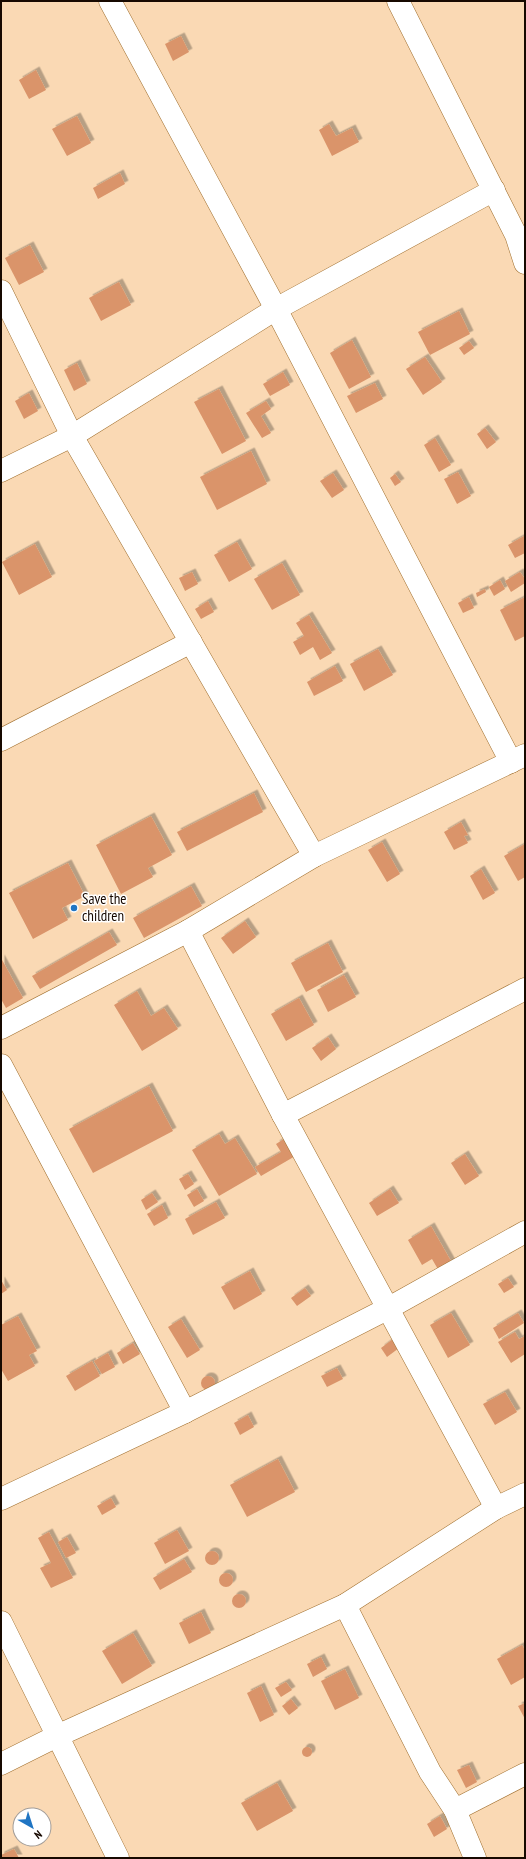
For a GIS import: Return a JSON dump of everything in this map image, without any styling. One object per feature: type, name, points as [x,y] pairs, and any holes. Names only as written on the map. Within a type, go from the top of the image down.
[{"type":"street","points":[[1,1028],[188,931],[314,856],[518,758],[110,1]]},
{"type":"street","points":[[398,1],[494,190],[521,232],[525,263]]},
{"type":"street","points":[[1,471],[72,436],[276,309],[494,190]]},
{"type":"street","points":[[1,291],[72,436],[314,856]]},
{"type":"street","points":[[1,740],[191,642]]},
{"type":"street","points":[[188,931],[283,1115],[496,1508]]},
{"type":"street","points":[[283,1115],[525,989]]},
{"type":"street","points":[[1,1065],[185,1412]]},
{"type":"street","points":[[1,1499],[185,1412],[388,1308],[525,1232]]},
{"type":"street","points":[[1,1764],[57,1736],[345,1605],[496,1508],[525,1494]]},
{"type":"street","points":[[345,1605],[430,1772],[455,1810],[476,1858]]},
{"type":"street","points":[[1,1622],[118,1858]]},
{"type":"street","points":[[455,1810],[525,1774]]},
{"type":"building","points":[[181,36],[189,52],[173,61],[165,44]]},
{"type":"building","points":[[36,70],[46,90],[29,99],[19,80]]},
{"type":"building","points":[[77,116],[91,143],[67,156],[52,129]]},
{"type":"building","points":[[329,124],[336,136],[352,128],[359,142],[332,156],[319,130]]},
{"type":"building","points":[[120,173],[125,184],[98,199],[93,188]]},
{"type":"building","points":[[30,245],[44,272],[19,285],[5,258]]},
{"type":"building","points":[[119,282],[131,305],[101,321],[89,298]]},
{"type":"building","points":[[459,311],[470,334],[430,355],[418,332]]},
{"type":"building","points":[[352,340],[371,377],[349,389],[330,353]]},
{"type":"building","points":[[469,341],[474,348],[464,355],[459,348]]},
{"type":"building","points":[[425,357],[442,382],[423,395],[406,369]]},
{"type":"building","points":[[77,363],[87,384],[74,391],[64,370]]},
{"type":"building","points":[[283,372],[290,385],[270,396],[263,384]]},
{"type":"building","points":[[375,383],[383,399],[356,413],[347,396]]},
{"type":"building","points":[[219,389],[246,441],[222,454],[194,402]]},
{"type":"building","points":[[29,393],[38,411],[24,419],[15,401]]},
{"type":"building","points":[[266,401],[271,409],[261,416],[271,433],[262,438],[246,413]]},
{"type":"building","points":[[485,428],[496,442],[487,449],[477,434]]},
{"type":"building","points":[[435,438],[451,465],[439,472],[424,445]]},
{"type":"building","points":[[251,451],[267,484],[217,510],[200,477]]},
{"type":"building","points":[[458,472],[471,496],[457,504],[444,479]]},
{"type":"building","points":[[333,473],[344,490],[332,498],[320,481]]},
{"type":"building","points":[[395,474],[401,482],[395,486],[390,478]]},
{"type":"building","points":[[524,536],[525,553],[515,558],[508,545]]},
{"type":"building","points":[[237,542],[252,569],[229,582],[214,555]]},
{"type":"building","points":[[35,544],[52,577],[19,595],[2,562]]},
{"type":"building","points":[[282,563],[300,595],[272,610],[254,579]]},
{"type":"building","points":[[192,572],[198,584],[185,591],[179,578]]},
{"type":"building","points":[[520,572],[525,579],[525,583],[511,592],[505,581]]},
{"type":"building","points":[[500,580],[505,589],[494,596],[489,587]]},
{"type":"building","points":[[485,589],[486,592],[477,597],[476,593]]},
{"type":"building","points":[[469,597],[474,608],[463,613],[458,603]]},
{"type":"building","points":[[525,597],[525,636],[515,641],[500,610]]},
{"type":"building","points":[[208,601],[214,612],[201,619],[195,609]]},
{"type":"building","points":[[309,615],[332,653],[320,660],[313,647],[300,655],[293,642],[304,636],[296,623]]},
{"type":"building","points":[[378,649],[393,675],[364,691],[350,664]]},
{"type":"building","points":[[335,666],[343,681],[314,696],[307,682]]},
{"type":"building","points":[[254,793],[263,812],[187,851],[177,832]]},
{"type":"building","points":[[151,816],[172,855],[148,868],[153,877],[121,894],[96,845]]},
{"type":"building","points":[[461,822],[468,835],[464,836],[468,843],[454,850],[444,832]]},
{"type":"building","points":[[382,842],[400,874],[387,882],[368,850]]},
{"type":"building","points":[[525,844],[525,877],[518,881],[504,856]]},
{"type":"building","points":[[68,863],[85,896],[62,908],[68,920],[33,939],[9,893]]},
{"type":"building","points":[[481,869],[495,893],[483,900],[470,876]]},
{"type":"building","points":[[191,886],[202,906],[144,938],[133,918]]},
{"type":"building","points":[[245,921],[256,937],[233,954],[221,938]]},
{"type":"building","points":[[109,932],[117,945],[40,989],[32,976]]},
{"type":"building","points":[[328,943],[343,972],[306,992],[291,963]]},
{"type":"building","points":[[1,958],[23,998],[6,1008],[1,999]]},
{"type":"building","points":[[344,975],[356,997],[328,1012],[317,990]]},
{"type":"building","points":[[137,991],[151,1016],[164,1008],[178,1029],[142,1051],[114,1005]]},
{"type":"building","points":[[299,998],[314,1025],[286,1041],[271,1014]]},
{"type":"building","points":[[328,1037],[336,1049],[321,1061],[312,1048]]},
{"type":"building","points":[[149,1086],[173,1131],[93,1173],[69,1129]]},
{"type":"building","points":[[219,1134],[225,1144],[235,1138],[257,1174],[219,1196],[192,1150]]},
{"type":"building","points":[[287,1137],[297,1155],[261,1176],[255,1167],[281,1152],[276,1144]]},
{"type":"building","points":[[465,1154],[479,1176],[465,1185],[451,1163]]},
{"type":"building","points":[[188,1174],[194,1184],[185,1190],[179,1179]]},
{"type":"building","points":[[197,1189],[204,1201],[194,1207],[187,1195]]},
{"type":"building","points":[[390,1189],[399,1203],[377,1216],[369,1203]]},
{"type":"building","points":[[152,1193],[158,1202],[146,1210],[141,1200]]},
{"type":"building","points":[[216,1202],[225,1218],[193,1235],[185,1219]]},
{"type":"building","points":[[162,1205],[168,1218],[154,1226],[147,1214]]},
{"type":"building","points":[[431,1226],[452,1263],[439,1271],[432,1259],[422,1265],[408,1240]]},
{"type":"building","points":[[250,1271],[262,1294],[234,1310],[221,1287]]},
{"type":"building","points":[[508,1278],[514,1287],[504,1293],[498,1284]]},
{"type":"building","points":[[1,1280],[7,1290],[1,1294]]},
{"type":"building","points":[[305,1288],[311,1296],[297,1306],[291,1298]]},
{"type":"building","points":[[451,1313],[470,1345],[448,1358],[430,1325]]},
{"type":"building","points":[[518,1313],[524,1323],[499,1339],[493,1328]]},
{"type":"building","points":[[18,1316],[37,1351],[29,1355],[35,1366],[8,1381],[1,1369],[1,1325]]},
{"type":"building","points":[[181,1319],[200,1350],[187,1358],[168,1327]]},
{"type":"building","points":[[515,1332],[519,1339],[525,1336],[525,1354],[511,1363],[498,1342]]},
{"type":"building","points":[[393,1339],[399,1348],[387,1357],[381,1348]]},
{"type":"building","points":[[133,1343],[140,1354],[123,1364],[117,1353]]},
{"type":"building","points":[[108,1353],[115,1367],[102,1374],[94,1361]]},
{"type":"building","points":[[92,1361],[100,1376],[75,1391],[66,1376]]},
{"type":"building","points":[[337,1368],[343,1379],[327,1387],[321,1376]]},
{"type":"building","points":[[205,1376],[211,1376],[215,1380],[215,1386],[211,1390],[205,1390],[201,1386],[201,1380]]},
{"type":"building","points":[[505,1392],[517,1412],[495,1425],[483,1404]]},
{"type":"building","points":[[248,1415],[254,1427],[240,1435],[234,1423]]},
{"type":"building","points":[[278,1459],[295,1492],[247,1517],[230,1485]]},
{"type":"building","points":[[111,1498],[116,1507],[102,1515],[97,1506]]},
{"type":"building","points":[[177,1530],[189,1551],[165,1564],[154,1543]]},
{"type":"building","points":[[49,1532],[73,1578],[51,1588],[40,1568],[51,1563],[38,1538]]},
{"type":"building","points":[[67,1537],[76,1553],[66,1558],[58,1542]]},
{"type":"building","points":[[212,1551],[217,1553],[219,1558],[217,1563],[212,1565],[207,1563],[205,1558],[207,1553]]},
{"type":"building","points":[[184,1559],[192,1572],[160,1590],[153,1578]]},
{"type":"building","points":[[226,1573],[231,1575],[233,1580],[231,1585],[226,1587],[221,1585],[219,1580],[221,1575]]},
{"type":"building","points":[[239,1594],[244,1596],[246,1601],[244,1606],[239,1608],[234,1606],[232,1601],[234,1596]]},
{"type":"building","points":[[201,1612],[211,1633],[189,1644],[179,1623]]},
{"type":"building","points":[[133,1633],[152,1666],[122,1684],[102,1651]]},
{"type":"building","points":[[522,1645],[525,1650],[525,1677],[511,1685],[497,1659]]},
{"type":"building","points":[[321,1657],[327,1669],[313,1677],[307,1664]]},
{"type":"building","points":[[345,1669],[359,1698],[335,1710],[321,1681]]},
{"type":"building","points":[[286,1682],[292,1690],[281,1697],[275,1688]]},
{"type":"building","points":[[261,1686],[274,1715],[260,1722],[247,1693]]},
{"type":"building","points":[[291,1699],[298,1708],[289,1715],[282,1706]]},
{"type":"building","points":[[525,1703],[525,1719],[518,1706]]},
{"type":"building","points":[[305,1747],[309,1747],[311,1748],[311,1756],[305,1757],[302,1754],[302,1750]]},
{"type":"building","points":[[469,1765],[477,1782],[466,1788],[457,1770]]},
{"type":"building","points":[[277,1783],[293,1811],[257,1831],[241,1803]]},
{"type":"building","points":[[440,1816],[447,1829],[434,1837],[427,1824]]},
{"type":"building","points":[[14,1849],[19,1858],[1,1858],[1,1855]]},
{"type":"place","name":"Save the children","points":[[74,908]]}]
